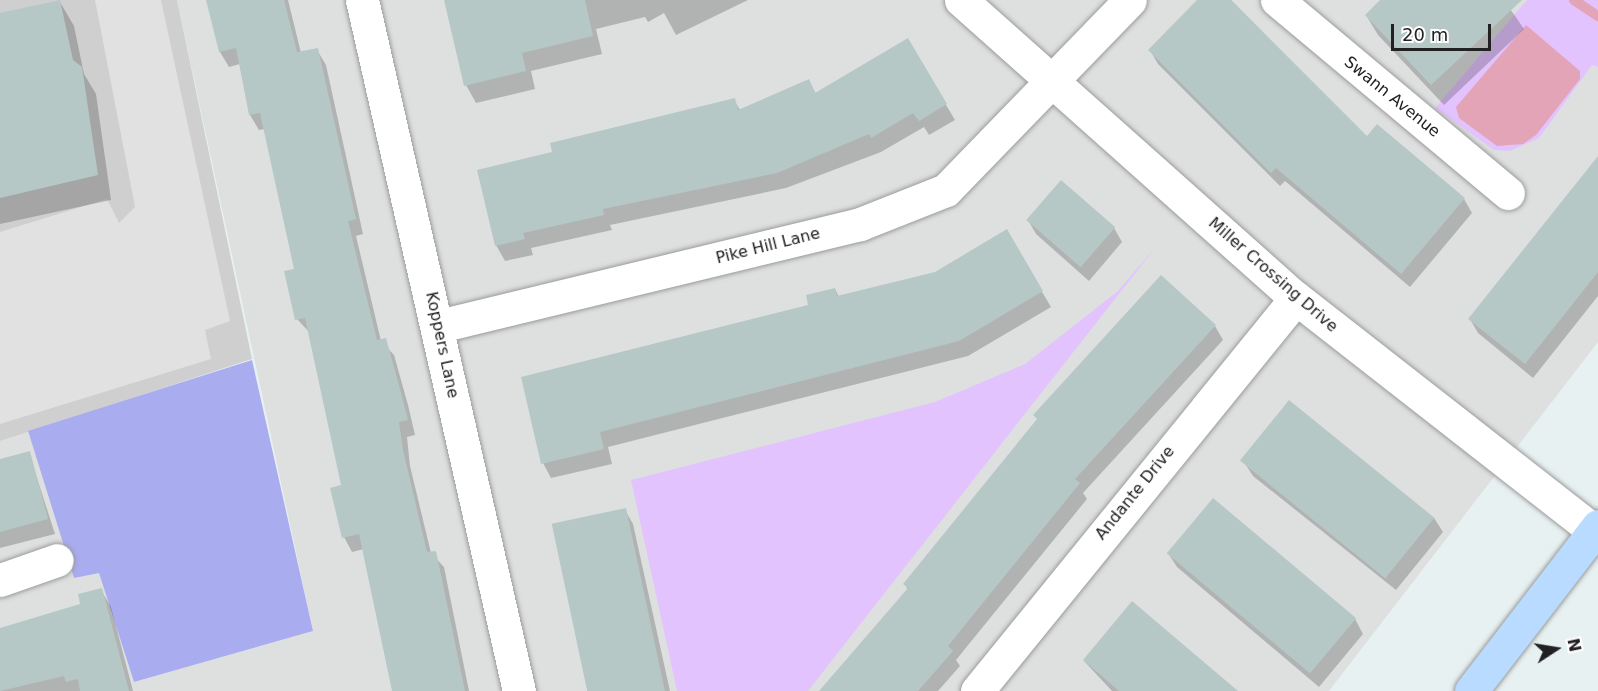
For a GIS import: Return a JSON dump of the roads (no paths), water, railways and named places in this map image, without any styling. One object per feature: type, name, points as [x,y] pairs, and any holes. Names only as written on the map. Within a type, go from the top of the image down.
[{"type":"main road","points":[[1471,691],[1597,531]]},
{"type":"street","name":"Koppers Lane","points":[[362,0],[439,326],[519,691]]},
{"type":"street","name":"Miller Crossing Drive","points":[[961,0],[1296,298],[1597,531]]},
{"type":"street","name":"Pike Hill Lane","points":[[439,326],[860,224],[946,190],[1130,0]]},
{"type":"street","name":"Swann Avenue","points":[[1277,0],[1508,193]]},
{"type":"street","name":"Andante Drive","points":[[977,691],[1296,298]]},
{"type":"street","points":[[0,580],[57,560]]},
{"type":"waterway","points":[[1574,0],[1598,16]]}]
